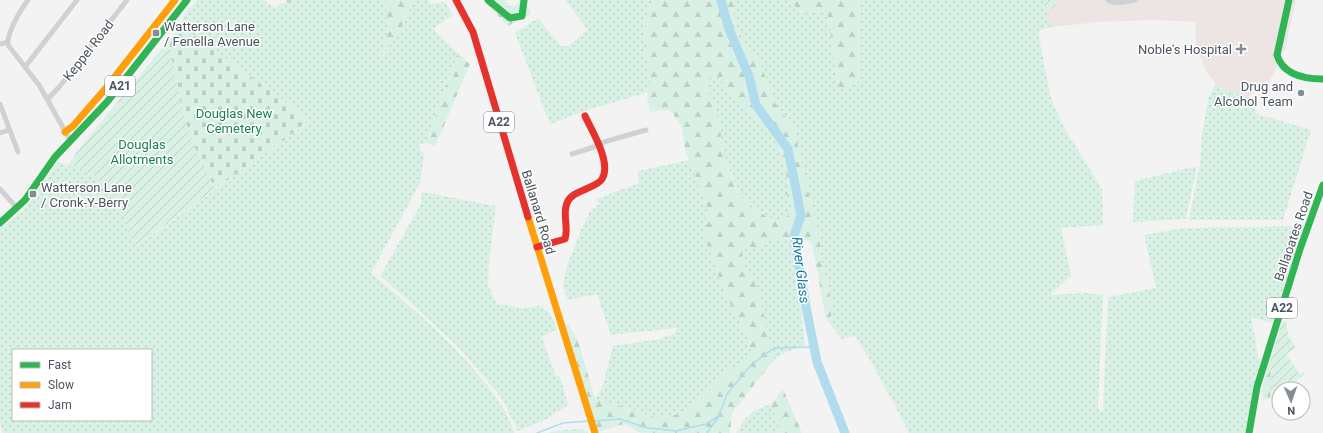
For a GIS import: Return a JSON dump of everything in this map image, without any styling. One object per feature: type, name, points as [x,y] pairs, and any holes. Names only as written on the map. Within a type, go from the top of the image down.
[{"type":"main road","points":[[65,132],[73,126],[106,88],[175,0]]},
{"type":"main road","name":"A21","points":[[0,223],[25,200],[55,156],[107,102],[187,0]]},
{"type":"main road","name":"Ballanard Road","points":[[456,0],[473,32],[537,247],[595,433]]},
{"type":"main road","points":[[488,0],[510,18],[522,16],[524,0]]},
{"type":"main road","points":[[1289,0],[1277,55],[1278,60],[1281,66],[1301,77],[1323,80]]},
{"type":"main road","points":[[537,247],[566,239],[568,233],[566,209],[567,202],[572,196],[598,183],[602,178],[604,166],[600,144],[586,116]]},
{"type":"main road","name":"Ballaoates Road","points":[[1249,433],[1257,387],[1300,249],[1323,185]]},
{"type":"street","points":[[28,0],[14,25],[8,42],[10,47],[48,99],[70,140]]},
{"type":"street","points":[[25,67],[77,0]]},
{"type":"street","name":"Keppel Road","points":[[48,99],[60,86],[127,0]]},
{"type":"street","points":[[1108,0],[1112,2],[1136,0]]},
{"type":"street","points":[[0,44],[8,42]]},
{"type":"street","points":[[0,104],[18,152]]},
{"type":"street","points":[[0,133],[9,130]]},
{"type":"street","points":[[572,154],[604,142],[646,130]]},
{"type":"street","points":[[0,190],[17,208]]},
{"type":"shaded area","name":"Noble's Hospital","points":[[1043,0],[1296,0],[1285,49],[1268,84],[1248,97],[1219,88],[1206,71],[1196,48],[1195,22],[1154,20],[1099,22],[1051,27]]},
{"type":"green space","points":[[197,0],[263,0],[276,9],[280,4],[292,2],[293,0],[386,0],[388,32],[381,59],[404,22],[414,0],[428,0],[430,4],[445,2],[453,15],[433,29],[458,53],[426,142],[418,145],[424,155],[420,183],[371,273],[423,318],[472,367],[500,403],[515,433],[3,433],[0,422],[0,228],[24,210],[58,162],[95,176],[115,196],[136,247],[306,124],[305,116],[181,26],[184,15]]},
{"type":"green space","points":[[386,0],[414,0],[404,22],[380,60],[388,32]]},
{"type":"green space","points":[[483,0],[506,0],[508,6],[513,7],[520,1],[529,7],[531,14],[508,26]]},
{"type":"green space","points":[[565,0],[653,0],[646,16],[644,51],[651,78],[649,92],[587,110],[550,124],[515,33],[538,18],[561,46],[568,46],[588,30]]},
{"type":"green space","points":[[653,0],[734,0],[733,12],[738,32],[761,65],[775,103],[794,128],[820,242],[821,262],[828,282],[831,303],[831,325],[826,319],[811,242],[800,236],[773,240],[759,249],[750,247],[743,249],[742,261],[759,291],[774,360],[732,413],[730,433],[641,433],[624,424],[598,432],[565,324],[568,324],[578,341],[595,398],[657,418],[681,414],[704,396],[726,373],[752,354],[748,339],[724,291],[706,241],[707,208],[685,149],[681,126],[671,111],[662,110],[650,112],[647,98],[651,78],[644,51],[646,16]],"holes":[[[713,75],[721,79],[736,103],[752,113],[767,127],[778,145],[789,185],[784,191],[793,204],[792,211],[783,220],[774,222],[738,196],[723,152],[719,119],[711,96],[705,87],[708,79]]]},
{"type":"green space","points":[[734,0],[787,0],[787,3],[805,13],[827,10],[839,90],[859,14],[860,0],[1043,0],[1051,27],[1038,31],[1050,95],[1063,126],[1102,189],[1103,225],[1061,228],[1071,276],[1050,295],[1085,293],[1103,295],[1098,405],[1099,411],[1104,411],[1108,297],[1156,288],[1144,235],[1184,228],[1304,226],[1272,323],[1251,317],[1260,365],[1245,433],[908,433],[907,428],[868,356],[855,336],[842,339],[831,325],[831,303],[828,282],[821,262],[820,242],[794,128],[775,103],[761,65],[738,32],[733,12]]},
{"type":"green space","points":[[787,0],[860,0],[859,82],[839,90],[827,10],[805,13],[787,2]]},
{"type":"green space","points":[[1043,0],[1055,0],[1056,8],[1046,10]]},
{"type":"green space","name":"Douglas New Cemetery","points":[[181,26],[305,116],[308,121],[279,144],[215,189],[194,146],[184,117],[168,41]]},
{"type":"green space","name":"Douglas Allotments","points":[[168,41],[184,117],[194,146],[215,189],[135,247],[115,196],[95,176],[68,165],[82,145]]},
{"type":"green space","points":[[458,53],[470,64],[435,147],[426,142]]},
{"type":"green space","points":[[713,75],[721,79],[736,103],[752,113],[768,127],[778,145],[789,185],[784,191],[793,204],[792,211],[783,220],[775,222],[739,196],[723,152],[719,119],[711,96],[705,87],[708,79]]},
{"type":"green space","points":[[1216,83],[1219,88],[1248,97],[1257,114],[1311,130],[1283,220],[1189,220],[1200,163],[1202,135],[1208,99]]},
{"type":"green space","points":[[689,160],[707,208],[706,241],[724,291],[748,339],[752,354],[726,373],[704,396],[681,414],[657,418],[595,398],[602,388],[613,346],[659,339],[674,334],[677,328],[611,335],[597,294],[568,300],[563,287],[567,266],[581,230],[589,213],[599,204],[596,199],[639,183],[638,171]]},
{"type":"green space","points":[[1197,166],[1186,219],[1133,222],[1135,181]]},
{"type":"green space","points":[[422,192],[496,206],[489,261],[488,285],[497,304],[522,308],[541,306],[551,314],[557,329],[542,337],[556,376],[560,377],[568,405],[545,420],[518,431],[501,397],[460,349],[380,276],[421,204]]},
{"type":"green space","points":[[788,239],[791,243],[798,283],[805,345],[786,352],[774,360],[768,336],[742,261],[743,249],[750,247],[759,249],[767,241]]},
{"type":"green space","points":[[1282,321],[1286,321],[1288,335],[1296,348],[1286,354],[1300,374],[1304,372],[1304,375],[1296,381],[1271,381],[1270,399],[1271,360]]},
{"type":"green space","points":[[1268,360],[1271,360],[1270,399],[1263,398],[1262,388]]},
{"type":"green space","points":[[783,389],[802,433],[781,433],[771,404]]},
{"type":"green space","points":[[771,404],[781,433],[736,433],[750,414]]},
{"type":"green space","points":[[579,429],[588,433],[548,433],[554,431]]},
{"type":"waterway","name":"River Glass","points":[[721,0],[729,29],[749,76],[756,105],[788,149],[801,215],[794,236],[817,362],[845,433]]},
{"type":"waterway","points":[[707,433],[719,416],[727,394],[752,364],[774,348],[815,347]]},
{"type":"waterway","points":[[595,421],[620,419],[648,428],[676,431],[706,424],[719,416]]},
{"type":"waterway","points":[[537,433],[563,423],[589,421]]},
{"type":"traffic: fast","points":[[0,223],[25,200],[55,157],[107,102],[187,0]]},
{"type":"traffic: fast","points":[[488,0],[510,18],[522,16],[524,0]]},
{"type":"traffic: fast","points":[[1289,0],[1277,55],[1280,62],[1289,71],[1302,77],[1323,79]]},
{"type":"traffic: fast","points":[[1249,433],[1257,387],[1300,249],[1323,185]]},
{"type":"traffic: slow","points":[[65,132],[73,126],[106,88],[175,0]]},
{"type":"traffic: slow","points":[[528,217],[595,433]]},
{"type":"traffic: jam","points":[[456,0],[473,32],[528,217]]},
{"type":"traffic: jam","points":[[537,247],[565,239],[565,212],[568,200],[575,194],[595,185],[602,179],[605,165],[603,156],[585,116]]},
{"type":"place","name":"Watterson Lane / Fenella Avenue","points":[[156,33]]},
{"type":"place","name":"Noble's Hospital","points":[[1241,49]]},
{"type":"place","name":"Drug and Alcohol Team","points":[[1301,93]]},
{"type":"place","name":"Watterson Lane / Cronk-Y-Berry","points":[[33,194]]}]
